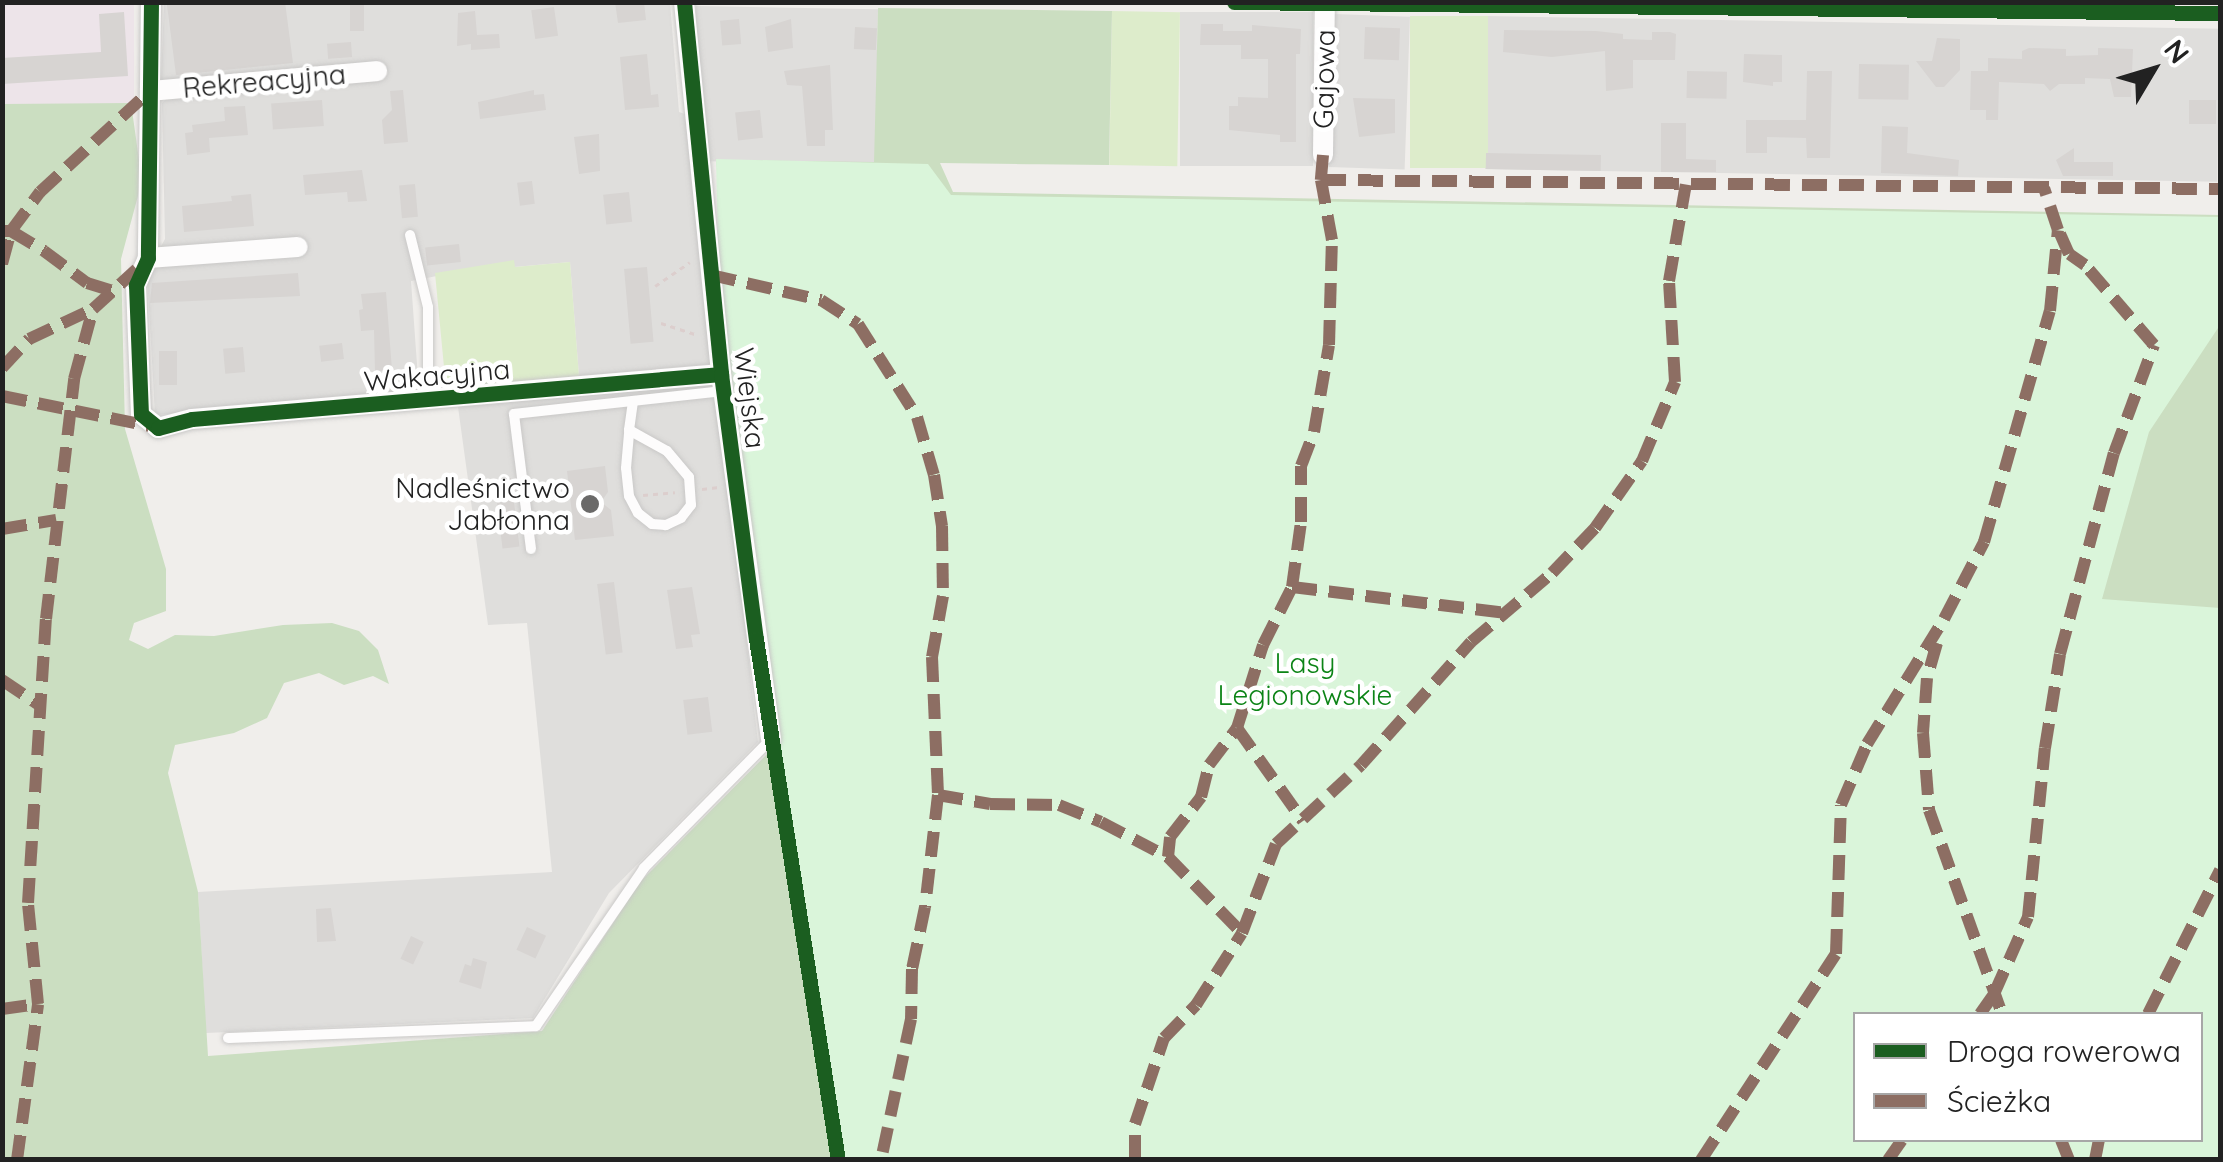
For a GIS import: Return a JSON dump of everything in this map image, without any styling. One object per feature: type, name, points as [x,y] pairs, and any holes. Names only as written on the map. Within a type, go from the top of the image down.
[{"type":"street","points":[[151,2],[148,258],[298,247]]},
{"type":"street","name":"Wiejska","points":[[684,2],[722,383],[771,739]]},
{"type":"street","name":"Gajowa","points":[[1322,155],[1324,4]]},
{"type":"street","name":"Rekreacyjna","points":[[150,91],[377,71]]},
{"type":"street","name":"Wakacyjna","points":[[148,258],[136,285],[140,414],[158,428],[192,418],[722,383]]},
{"type":"lane","points":[[410,235],[428,307],[428,402]]},
{"type":"lane","points":[[531,549],[514,414],[633,401],[722,383]]},
{"type":"lane","points":[[629,430],[666,451],[689,478],[690,505],[681,518],[666,525],[652,524],[638,513],[629,496],[629,430],[633,401]]},
{"type":"lane","name":"Wiejska","points":[[228,1038],[536,1026],[644,868],[771,739]]},
{"type":"path","points":[[1292,4],[1383,6]]},
{"type":"path","points":[[2088,12],[2107,7],[2126,12]]},
{"type":"path","points":[[655,286],[708,250]]},
{"type":"path","points":[[661,323],[718,342]]},
{"type":"path","points":[[629,496],[721,486]]},
{"type":"shaded area","points":[[2,3],[134,3],[134,104],[2,104]]},
{"type":"shaded area","points":[[164,3],[670,3],[679,112],[685,114],[714,364],[579,376],[570,262],[514,267],[514,261],[411,281],[419,392],[155,415],[147,272],[165,239],[162,103],[166,99],[384,80],[384,64],[161,83]]},
{"type":"shaded area","points":[[696,6],[878,9],[875,164],[693,161]]},
{"type":"shaded area","points":[[1180,12],[1313,12],[1313,166],[1180,166]]},
{"type":"shaded area","points":[[1334,14],[1410,17],[1405,170],[1329,167]]},
{"type":"shaded area","points":[[1488,16],[2220,29],[2217,182],[1485,169]]},
{"type":"shaded area","points":[[717,383],[758,742],[609,893],[533,1018],[206,1033],[198,892],[552,872],[527,623],[488,625],[458,407]]},
{"type":"green space","name":"Lasy Legionowskie","points":[[878,8],[1112,11],[1109,165],[940,163],[953,192],[2220,215],[2220,1159],[3,1159],[2,104],[131,103],[142,181],[121,259],[125,429],[166,569],[166,611],[134,623],[129,640],[148,649],[175,635],[214,636],[283,625],[332,623],[359,631],[378,650],[389,684],[373,676],[344,685],[319,673],[284,683],[267,718],[234,733],[175,745],[168,773],[198,892],[208,1056],[542,1031],[640,882],[777,744],[716,160],[874,162]]},
{"type":"green space","points":[[1112,11],[1180,12],[1177,166],[1109,165]]},
{"type":"green space","points":[[1410,16],[1488,16],[1488,168],[1410,168]]},
{"type":"green space","name":"Lasy Legionowskie","points":[[716,159],[928,164],[951,195],[2220,217],[2220,325],[2149,432],[2102,599],[2220,608],[2220,1159],[838,1159],[784,864],[781,754],[751,560],[718,250]]},
{"type":"green space","points":[[514,260],[515,267],[570,262],[579,376],[446,388],[435,273]]},
{"type":"building","points":[[285,2],[293,63],[176,75],[167,5]]},
{"type":"building","points":[[350,2],[364,2],[364,31],[350,31]]},
{"type":"building","points":[[615,2],[644,2],[646,20],[618,23]]},
{"type":"building","points":[[554,7],[558,36],[535,39],[531,10]]},
{"type":"building","points":[[475,11],[477,35],[499,34],[500,48],[471,50],[471,44],[457,46],[458,13]]},
{"type":"building","points":[[124,12],[128,76],[2,84],[2,58],[101,52],[99,14]]},
{"type":"building","points":[[739,19],[741,44],[722,46],[720,21]]},
{"type":"building","points":[[791,19],[793,48],[768,52],[765,27]]},
{"type":"building","points":[[1201,24],[1223,24],[1223,31],[1252,31],[1252,25],[1301,29],[1300,54],[1296,54],[1296,142],[1280,142],[1280,135],[1229,130],[1229,106],[1238,106],[1238,97],[1268,98],[1268,59],[1241,59],[1241,45],[1200,45]]},
{"type":"building","points":[[855,27],[877,28],[876,50],[854,49]]},
{"type":"building","points":[[1365,27],[1400,28],[1399,60],[1364,59]]},
{"type":"building","points":[[1504,30],[1596,31],[1623,34],[1623,39],[1652,40],[1652,32],[1670,32],[1676,34],[1675,60],[1633,60],[1633,88],[1606,91],[1605,51],[1552,57],[1503,52]]},
{"type":"building","points":[[1937,38],[1960,39],[1960,70],[1944,87],[1936,87],[1916,61],[1932,61]]},
{"type":"building","points":[[351,42],[352,57],[328,59],[327,44]]},
{"type":"building","points":[[2098,48],[2133,49],[2131,97],[2114,97],[2110,79],[2085,78],[2085,84],[2059,84],[2050,91],[2044,84],[1999,82],[1998,120],[1986,120],[1986,110],[1970,110],[1971,71],[1988,71],[1988,58],[2022,59],[2022,51],[2066,49],[2066,56],[2098,55]]},
{"type":"building","points":[[647,54],[651,95],[658,94],[659,107],[625,110],[620,57]]},
{"type":"building","points":[[1744,54],[1782,55],[1782,82],[1773,82],[1773,86],[1743,82]]},
{"type":"building","points":[[1859,64],[1909,65],[1908,100],[1858,99]]},
{"type":"building","points":[[830,65],[833,130],[825,130],[825,146],[807,146],[802,86],[787,85],[784,71]]},
{"type":"building","points":[[1687,71],[1727,72],[1727,99],[1687,98]]},
{"type":"building","points":[[1807,71],[1832,71],[1830,158],[1807,158],[1806,138],[1767,137],[1767,153],[1746,153],[1746,120],[1806,120]]},
{"type":"building","points":[[403,90],[408,142],[384,144],[382,120],[392,110],[390,91]]},
{"type":"building","points":[[534,90],[534,95],[544,94],[546,110],[480,119],[478,102]]},
{"type":"building","points":[[1353,98],[1395,99],[1395,133],[1359,137]]},
{"type":"building","points":[[322,100],[324,126],[273,129],[271,104]]},
{"type":"building","points":[[2189,100],[2216,100],[2216,124],[2189,124]]},
{"type":"building","points":[[245,106],[248,135],[209,138],[210,152],[187,155],[185,133],[193,132],[192,125],[225,121],[224,107]]},
{"type":"building","points":[[760,110],[763,138],[738,140],[735,113]]},
{"type":"building","points":[[1661,123],[1686,123],[1686,159],[1716,160],[1716,172],[1661,172]]},
{"type":"building","points":[[1882,126],[1908,127],[1907,153],[1959,160],[1958,176],[1881,173]]},
{"type":"building","points":[[599,134],[600,171],[579,174],[574,137]]},
{"type":"building","points":[[2074,148],[2074,162],[2113,162],[2113,176],[2063,176],[2056,160]]},
{"type":"building","points":[[1486,153],[1601,155],[1601,171],[1486,169]]},
{"type":"building","points":[[362,170],[367,201],[348,202],[347,192],[305,195],[303,175]]},
{"type":"building","points":[[532,181],[535,204],[520,206],[517,183]]},
{"type":"building","points":[[415,184],[418,217],[402,218],[399,185]]},
{"type":"building","points":[[629,192],[632,222],[606,225],[603,195]]},
{"type":"building","points":[[251,194],[254,226],[184,232],[182,206],[232,201],[231,196]]},
{"type":"building","points":[[459,244],[461,262],[427,265],[425,248]]},
{"type":"building","points":[[647,267],[654,342],[631,344],[624,269]]},
{"type":"building","points":[[298,273],[300,296],[150,303],[152,283]]},
{"type":"building","points":[[386,292],[392,370],[375,371],[374,330],[361,331],[361,294]]},
{"type":"building","points":[[342,343],[344,359],[321,362],[319,346]]},
{"type":"building","points":[[243,347],[245,372],[225,374],[223,349]]},
{"type":"building","points":[[159,351],[177,351],[177,385],[159,385]]},
{"type":"building","name":"Nadleśnictwo Jabłonna","points":[[605,466],[608,492],[601,502],[611,510],[614,536],[575,540],[567,471]]},
{"type":"building","points":[[511,478],[519,546],[503,549],[494,480]]},
{"type":"building","points":[[614,582],[623,652],[606,655],[597,584]]},
{"type":"building","points":[[692,587],[700,634],[691,635],[693,647],[676,649],[667,590]]},
{"type":"building","points":[[708,697],[712,732],[687,735],[683,700]]},
{"type":"building","points":[[331,908],[336,941],[317,942],[316,909]]},
{"type":"building","points":[[527,927],[546,936],[535,959],[516,950]]},
{"type":"building","points":[[411,936],[424,942],[413,965],[400,959]]},
{"type":"building","points":[[473,958],[487,962],[481,989],[459,982],[465,964],[471,966]]},
{"type":"marked path","points":[[2,264],[11,231],[40,192],[150,91]]},
{"type":"marked path","points":[[1323,155],[1321,180],[2220,189]]},
{"type":"marked path","points":[[1168,857],[1170,837],[1201,797],[1209,765],[1237,728],[1263,645],[1292,587],[1301,522],[1301,466],[1314,432],[1329,345],[1332,240],[1321,180]]},
{"type":"marked path","points":[[1135,1160],[1135,1124],[1164,1038],[1196,1005],[1242,933],[1276,844],[1361,765],[1471,642],[1552,573],[1595,528],[1642,461],[1675,382],[1669,281],[1686,184]]},
{"type":"marked path","points":[[1701,1160],[1836,954],[1841,805],[1867,744],[1944,619],[1984,542],[2050,311],[2058,230],[2044,188]]},
{"type":"marked path","points":[[2,231],[11,231],[44,251],[87,283],[113,291]]},
{"type":"marked path","points":[[1981,1012],[1994,994],[2028,917],[2045,748],[2060,654],[2114,453],[2154,345],[2085,265],[2069,254],[2060,234]]},
{"type":"marked path","points":[[2,368],[29,339],[93,309],[137,269]]},
{"type":"marked path","points":[[711,275],[821,300],[858,324],[917,417],[934,475],[942,526],[943,596],[932,657],[938,795],[925,907],[912,969],[911,1019],[881,1160]]},
{"type":"marked path","points":[[17,1160],[38,1004],[28,903],[46,619],[74,379],[93,309]]},
{"type":"marked path","points":[[2,396],[149,426]]},
{"type":"marked path","points":[[2,529],[56,520]]},
{"type":"marked path","points":[[1292,587],[1506,613]]},
{"type":"marked path","points":[[1937,643],[1927,678],[1923,733],[1929,810],[2001,1012]]},
{"type":"marked path","points":[[2,680],[42,707]]},
{"type":"marked path","points":[[1237,728],[1303,821]]},
{"type":"marked path","points":[[938,795],[990,804],[1059,805],[1101,822],[1168,857],[1242,933]]},
{"type":"marked path","points":[[2149,1012],[2220,870]]},
{"type":"marked path","points":[[2,1009],[38,1004]]},
{"type":"marked path","points":[[1888,1160],[1901,1142]]},
{"type":"marked path","points":[[2062,1142],[2069,1160]]},
{"type":"marked path","points":[[2095,1160],[2099,1142]]},
{"type":"cycle path","points":[[151,2],[148,258],[136,285],[141,414],[158,428],[192,419],[721,374]]},
{"type":"cycle path","points":[[684,2],[721,374],[756,639],[838,1160]]},
{"type":"cycle path","points":[[1234,2],[2220,13]]},
{"type":"place","name":"Nadleśnictwo Jabłonna","points":[[590,504]]}]
